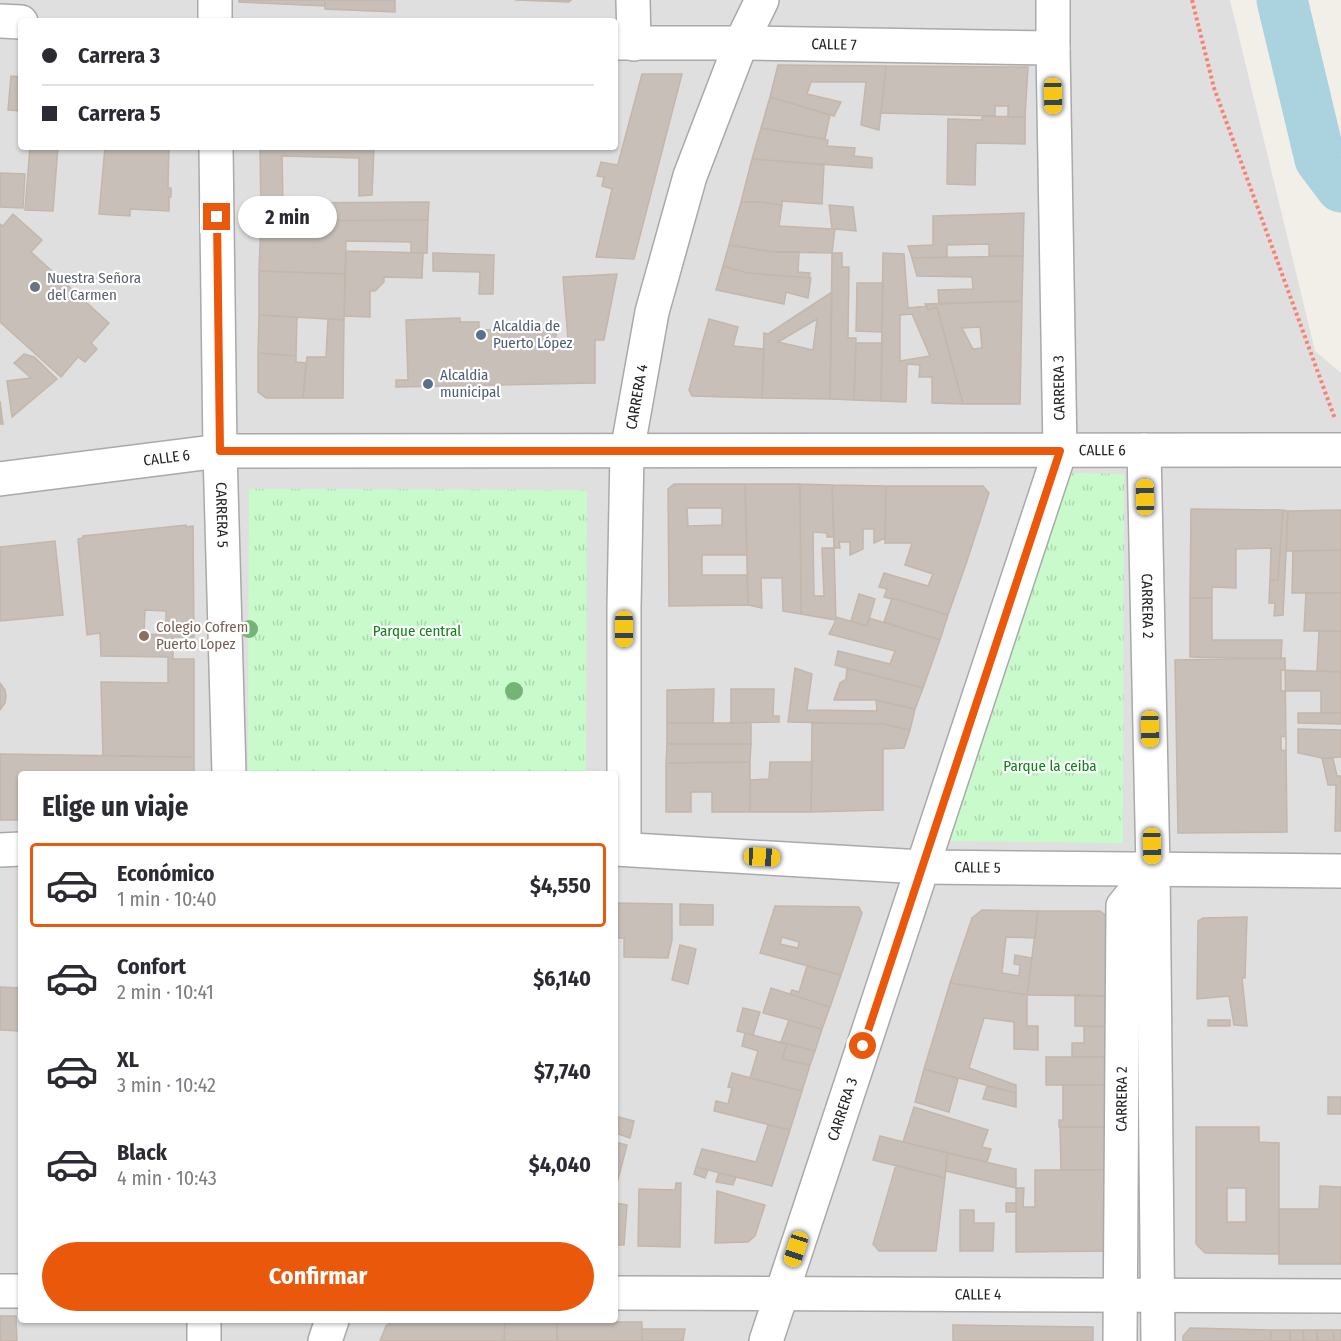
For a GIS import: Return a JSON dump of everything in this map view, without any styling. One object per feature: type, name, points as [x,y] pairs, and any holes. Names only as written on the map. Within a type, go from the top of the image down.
[{"type":"street","points":[[214,18],[215,0]]},
{"type":"street","points":[[624,43],[633,0]]},
{"type":"street","name":"CARRERA 4","points":[[620,849],[627,452],[652,312],[690,176],[741,43],[762,0]]},
{"type":"street","name":"CARRERA 3","points":[[766,1341],[1060,451],[1053,0]]},
{"type":"street","points":[[0,21],[18,22]]},
{"type":"street","name":"CALLE 7","points":[[624,43],[1053,48]]},
{"type":"street","name":"CARRERA 5","points":[[216,150],[220,451],[229,771]]},
{"type":"street","name":"CALLE 6","points":[[0,479],[220,451],[1144,450],[1339,437]]},
{"type":"street","name":"CARRERA 2","points":[[1144,450],[1153,869],[1158,1341]]},
{"type":"street","points":[[0,850],[18,849]]},
{"type":"street","name":"CALLE 5","points":[[620,849],[922,867],[1341,871]]},
{"type":"street","name":"CARRERA 2","points":[[1120,1341],[1123,906],[1153,869]]},
{"type":"street","points":[[0,1291],[18,1291]]},
{"type":"street","name":"CALLE 4","points":[[618,1293],[1341,1296]]},
{"type":"street","points":[[204,1323],[204,1341]]},
{"type":"street","points":[[325,1341],[331,1323]]},
{"type":"path","points":[[1192,0],[1214,88],[1339,437]]},
{"type":"shaded area","points":[[0,0],[1230,0],[1315,351],[1341,373],[1341,1341],[0,1341]]},
{"type":"green space","name":"Parque la ceiba","points":[[1068,473],[1124,474],[1123,843],[949,841]]},
{"type":"green space","name":"Parque central","points":[[249,489],[587,490],[586,771],[248,771]]},
{"type":"building","points":[[239,0],[325,0],[325,6],[239,2]]},
{"type":"building","points":[[325,0],[395,0],[395,12],[325,9]]},
{"type":"building","points":[[515,0],[571,0],[569,2]]},
{"type":"building","points":[[778,65],[886,66],[879,130],[861,125],[866,82],[811,82],[807,94],[841,102],[834,116],[770,97]]},
{"type":"building","points":[[886,66],[1028,67],[1025,117],[1008,117],[1008,106],[995,106],[995,116],[881,113]]},
{"type":"building","points":[[642,74],[682,74],[634,259],[596,257],[612,189],[602,186],[604,177],[597,176],[601,162],[618,164]]},
{"type":"building","points":[[11,76],[18,77],[18,111],[8,110]]},
{"type":"building","points":[[770,97],[830,115],[825,139],[761,128]]},
{"type":"building","points":[[982,116],[1025,117],[1025,144],[976,143],[975,185],[947,184],[948,119],[982,120]]},
{"type":"building","points":[[761,128],[828,140],[827,146],[855,148],[854,156],[872,158],[872,168],[752,159]]},
{"type":"building","points":[[30,150],[58,150],[53,211],[25,210]]},
{"type":"building","points":[[105,150],[169,150],[168,188],[171,188],[169,211],[130,209],[130,216],[99,214]]},
{"type":"building","points":[[260,150],[374,150],[372,195],[359,196],[359,158],[282,156],[283,203],[429,202],[428,220],[261,221]]},
{"type":"building","points":[[752,159],[824,165],[822,204],[782,201],[782,205],[741,202]]},
{"type":"building","points":[[0,173],[25,174],[23,208],[0,207]]},
{"type":"building","points":[[741,202],[782,205],[779,226],[832,229],[829,205],[853,207],[856,231],[835,229],[832,253],[773,252],[729,245]]},
{"type":"building","points":[[1024,213],[1023,256],[989,256],[989,244],[947,245],[947,257],[912,258],[908,246],[933,245],[933,216]]},
{"type":"building","name":"Nuestra Señora del Carmen","points":[[13,214],[42,240],[31,252],[109,323],[91,343],[97,349],[85,362],[78,357],[61,377],[0,322],[0,224],[3,226]]},
{"type":"building","points":[[428,220],[427,253],[411,253],[411,242],[346,241],[345,274],[259,271],[261,221]]},
{"type":"building","points":[[729,245],[773,252],[799,252],[798,272],[810,273],[809,278],[747,273],[723,266]]},
{"type":"building","points":[[346,251],[423,253],[422,278],[384,277],[384,282],[375,291],[370,291],[370,317],[344,316]]},
{"type":"building","points":[[433,253],[494,255],[493,294],[479,294],[480,272],[433,271]]},
{"type":"building","points":[[832,253],[842,253],[842,267],[849,267],[848,338],[856,338],[854,400],[830,399]]},
{"type":"building","points":[[883,253],[904,254],[908,308],[927,306],[928,310],[937,307],[963,404],[932,403],[932,377],[919,377],[920,365],[907,364],[906,402],[881,401]],"holes":[[[912,314],[930,356],[900,361],[900,315]]]},
{"type":"building","points":[[1023,256],[1022,301],[939,304],[938,290],[973,289],[972,277],[917,276],[912,258]]},
{"type":"building","points":[[723,266],[747,273],[811,278],[808,298],[786,292],[784,304],[716,290]]},
{"type":"building","points":[[259,271],[345,274],[344,320],[259,315]]},
{"type":"building","name":"Alcaldia de Puerto López","points":[[617,274],[604,340],[595,340],[595,383],[396,387],[396,380],[408,380],[406,320],[460,318],[460,322],[479,322],[479,330],[556,329],[556,340],[568,340],[563,277]]},
{"type":"building","points":[[857,283],[883,283],[882,332],[856,331]]},
{"type":"building","points":[[832,292],[830,399],[762,398],[764,333],[768,334]],"holes":[[[817,319],[813,350],[778,342]]]},
{"type":"building","points":[[1022,301],[1020,404],[963,404],[937,307],[928,310],[925,304]],"holes":[[[980,327],[982,348],[973,349],[962,328]]]},
{"type":"building","points":[[259,315],[297,317],[296,356],[258,353]]},
{"type":"building","points":[[328,319],[344,320],[343,398],[303,398],[307,357],[326,357]]},
{"type":"building","points":[[709,319],[738,327],[733,346],[764,349],[762,398],[692,396],[689,390]]},
{"type":"building","points":[[856,343],[882,343],[881,401],[854,400]]},
{"type":"building","points":[[258,353],[296,356],[296,362],[306,363],[303,398],[266,398],[258,392]]},
{"type":"building","points":[[24,354],[34,357],[57,379],[12,417],[7,381],[31,378],[14,363]]},
{"type":"building","points":[[0,401],[3,424],[0,424]]},
{"type":"building","points":[[674,484],[745,484],[747,555],[702,555],[702,575],[747,575],[748,605],[669,606],[668,489]],"holes":[[[687,508],[722,508],[722,525],[688,526]]]},
{"type":"building","points":[[745,484],[800,484],[801,614],[783,611],[782,578],[761,578],[762,608],[748,605]]},
{"type":"building","points":[[800,484],[832,485],[834,537],[827,537],[827,533],[813,532],[814,596],[824,596],[822,548],[834,548],[836,620],[801,614]]},
{"type":"building","points":[[832,485],[886,486],[885,538],[874,543],[874,529],[863,529],[863,549],[850,555],[850,542],[839,542],[840,548],[834,548]]},
{"type":"building","points":[[886,486],[983,486],[989,493],[948,615],[884,597],[887,589],[879,587],[884,573],[928,586],[933,574],[905,565],[912,543],[885,543]]},
{"type":"building","points":[[1191,509],[1283,510],[1278,580],[1270,580],[1271,548],[1236,549],[1236,588],[1212,587],[1212,598],[1190,598]]},
{"type":"building","points":[[1283,510],[1288,511],[1283,615],[1274,616],[1275,603],[1269,603],[1270,580],[1278,580]]},
{"type":"building","points":[[1341,510],[1341,550],[1286,551],[1288,511]]},
{"type":"building","points":[[193,526],[194,637],[173,637],[173,659],[194,659],[194,757],[103,756],[101,682],[168,683],[168,657],[101,656],[100,633],[87,635],[78,539],[83,536]],"holes":[[[145,610],[166,611],[166,635],[144,634]]]},
{"type":"building","points":[[55,541],[63,615],[0,621],[0,547]]},
{"type":"building","points":[[1341,550],[1341,593],[1292,593],[1293,551]]},
{"type":"building","points":[[1306,593],[1341,593],[1341,631],[1304,631]]},
{"type":"building","points":[[859,594],[875,599],[867,626],[851,621]]},
{"type":"building","points":[[892,598],[948,615],[940,640],[884,622]]},
{"type":"building","points":[[1190,598],[1212,598],[1212,640],[1282,640],[1281,659],[1190,657]]},
{"type":"building","points":[[836,617],[867,626],[869,618],[940,640],[923,688],[835,665],[838,651],[890,664],[895,651],[829,634]]},
{"type":"building","points":[[1319,631],[1341,631],[1341,672],[1317,671]]},
{"type":"building","points":[[1285,658],[1287,832],[1178,833],[1175,660]]},
{"type":"building","points":[[795,668],[812,674],[807,710],[877,711],[876,700],[915,709],[910,730],[884,724],[788,722]]},
{"type":"building","points":[[847,668],[923,688],[915,709],[876,700],[834,700],[840,683],[846,679]]},
{"type":"building","points":[[1281,670],[1341,672],[1341,713],[1321,713],[1321,691],[1281,691]]},
{"type":"building","points":[[0,683],[6,696],[5,703],[0,710]]},
{"type":"building","points":[[714,689],[713,723],[667,723],[667,690]]},
{"type":"building","points":[[731,689],[774,689],[773,716],[779,716],[779,722],[731,723]]},
{"type":"building","points":[[1298,713],[1341,713],[1341,724],[1298,723]]},
{"type":"building","points":[[667,723],[751,723],[751,744],[667,744]]},
{"type":"building","points":[[812,723],[884,724],[910,730],[904,748],[883,749],[883,810],[811,812]]},
{"type":"building","points":[[1298,729],[1341,730],[1341,757],[1322,758],[1298,753]]},
{"type":"building","points":[[1281,736],[1286,737],[1286,751],[1281,750]]},
{"type":"building","points":[[667,744],[751,744],[750,762],[666,763]]},
{"type":"building","points":[[0,754],[194,757],[194,771],[18,771],[18,820],[0,820]]},
{"type":"building","points":[[1322,758],[1333,758],[1337,776],[1341,776],[1341,831],[1335,831],[1336,785],[1328,785]]},
{"type":"building","points":[[750,762],[750,812],[712,812],[712,792],[691,792],[691,812],[666,812],[666,763]]},
{"type":"building","points":[[770,762],[812,762],[811,812],[750,812],[750,780],[769,779]]},
{"type":"building","points":[[618,903],[672,904],[672,940],[668,958],[624,957],[624,938],[618,938]]},
{"type":"building","points":[[680,904],[713,905],[713,925],[680,925]]},
{"type":"building","points":[[775,906],[859,907],[862,913],[841,975],[760,953]],"holes":[[[782,937],[799,942],[798,948],[780,944]]]},
{"type":"building","points":[[982,910],[1038,911],[1035,938],[1006,937],[1002,973],[1019,976],[1020,965],[1014,964],[1015,955],[1032,958],[1027,995],[950,983],[972,918]]},
{"type":"building","points":[[1038,911],[1100,911],[1109,918],[1109,996],[1027,995]]},
{"type":"building","points":[[1247,917],[1245,978],[1242,978],[1247,1026],[1234,1025],[1229,996],[1197,999],[1198,921],[1203,918]]},
{"type":"building","points":[[680,945],[696,949],[688,984],[672,980]]},
{"type":"building","points":[[807,966],[841,975],[830,1007],[790,994],[792,990],[799,992]]},
{"type":"building","points":[[950,983],[1027,995],[1027,1026],[1038,1026],[1038,1050],[1014,1049],[1014,1022],[984,1018],[969,1068],[1016,1085],[1016,1093],[924,1069]]},
{"type":"building","points":[[0,987],[18,988],[18,1031],[0,1030]]},
{"type":"building","points":[[771,988],[830,1007],[822,1029],[763,1013]]},
{"type":"building","points":[[1075,995],[1109,996],[1109,1027],[1075,1026]]},
{"type":"building","points":[[743,1008],[760,1012],[753,1035],[737,1031]]},
{"type":"building","points":[[789,1020],[822,1029],[815,1051],[781,1042]]},
{"type":"building","points":[[1208,1020],[1230,1020],[1230,1026],[1208,1026]]},
{"type":"building","points":[[1084,1026],[1109,1027],[1109,1057],[1072,1057],[1072,1043],[1084,1043]]},
{"type":"building","points":[[745,1033],[787,1044],[782,1059],[810,1065],[802,1091],[750,1078],[758,1051],[742,1046]]},
{"type":"building","points":[[787,1044],[815,1051],[810,1065],[782,1059]]},
{"type":"building","points":[[1046,1057],[1109,1057],[1110,1085],[1046,1085]]},
{"type":"building","points":[[924,1069],[958,1079],[949,1112],[915,1102]]},
{"type":"building","points":[[732,1073],[802,1091],[790,1130],[714,1111],[716,1101],[728,1104],[732,1088],[728,1087]]},
{"type":"building","points":[[1063,1085],[1110,1085],[1112,1127],[1059,1127],[1059,1120],[1063,1120]]},
{"type":"building","points":[[987,1086],[1016,1093],[1016,1107],[983,1099]]},
{"type":"building","points":[[1328,1097],[1341,1097],[1341,1114],[1328,1114]]},
{"type":"building","points":[[914,1107],[988,1130],[982,1147],[991,1149],[987,1162],[903,1142]]},
{"type":"building","points":[[618,1117],[634,1121],[630,1138],[618,1134]]},
{"type":"building","points":[[768,1125],[790,1130],[772,1186],[696,1167],[702,1149],[756,1162]]},
{"type":"building","points":[[1060,1127],[1112,1127],[1114,1170],[1061,1170]]},
{"type":"building","points":[[1196,1127],[1259,1127],[1259,1142],[1279,1143],[1279,1254],[1205,1253],[1196,1244]],"holes":[[[1227,1188],[1246,1188],[1246,1222],[1227,1222]]]},
{"type":"building","points":[[880,1136],[947,1153],[945,1178],[873,1160]]},
{"type":"building","points":[[618,1143],[627,1145],[618,1180]]},
{"type":"building","points":[[947,1153],[1016,1169],[1016,1188],[946,1171]]},
{"type":"building","points":[[896,1165],[945,1178],[936,1251],[879,1251],[873,1244]]},
{"type":"building","points":[[696,1167],[708,1170],[705,1178],[694,1174]]},
{"type":"building","points":[[1035,1170],[1114,1170],[1111,1251],[1016,1252],[1016,1188],[1024,1188],[1023,1207],[1035,1207]]},
{"type":"building","points":[[719,1173],[736,1177],[733,1185],[716,1182]]},
{"type":"building","points":[[676,1183],[681,1183],[680,1247],[638,1246],[639,1189],[675,1190]]},
{"type":"building","points":[[1320,1186],[1341,1187],[1341,1264],[1279,1264],[1279,1209],[1319,1209]]},
{"type":"building","points":[[717,1191],[765,1205],[755,1236],[748,1242],[715,1243]]},
{"type":"building","points":[[1006,1203],[1016,1203],[1016,1212],[1006,1212]]},
{"type":"building","points":[[618,1204],[627,1205],[624,1245],[618,1245]]},
{"type":"building","points":[[960,1210],[974,1210],[974,1223],[994,1223],[993,1251],[960,1251]]},
{"type":"building","points":[[0,1316],[16,1316],[17,1341],[0,1341]]},
{"type":"building","points":[[642,1322],[642,1341],[557,1341],[557,1323]]},
{"type":"building","points":[[390,1323],[505,1323],[504,1341],[380,1341],[386,1326]]},
{"type":"building","points":[[505,1323],[557,1323],[557,1341],[504,1341]]},
{"type":"building","points":[[953,1325],[1093,1327],[1093,1341],[953,1341]]},
{"type":"building","points":[[1190,1328],[1271,1330],[1271,1341],[1183,1341],[1183,1336]]},
{"type":"building","points":[[642,1329],[685,1329],[683,1341],[642,1341]]},
{"type":"building","points":[[1271,1330],[1290,1330],[1290,1341],[1271,1341]]},
{"type":"building","points":[[1290,1330],[1303,1330],[1304,1341],[1290,1341]]},
{"type":"building","points":[[1303,1330],[1316,1330],[1318,1341],[1304,1341]]},
{"type":"building","points":[[1316,1330],[1333,1330],[1334,1341],[1318,1341]]},
{"type":"building","points":[[1333,1330],[1341,1330],[1341,1341],[1334,1341]]},
{"type":"waterway","points":[[1282,0],[1320,159],[1341,187]]},
{"type":"place","name":"Nuestra Señora del Carmen","points":[[35,287]]},
{"type":"place","name":"Alcaldia de Puerto López","points":[[481,335]]},
{"type":"place","name":"Alcaldia municipal","points":[[428,384]]},
{"type":"place","name":"Colegio Cofrem Puerto Lopez","points":[[144,636]]},
{"type":"route","points":[[217,217],[220,451],[1060,451],[863,1046]]}]
